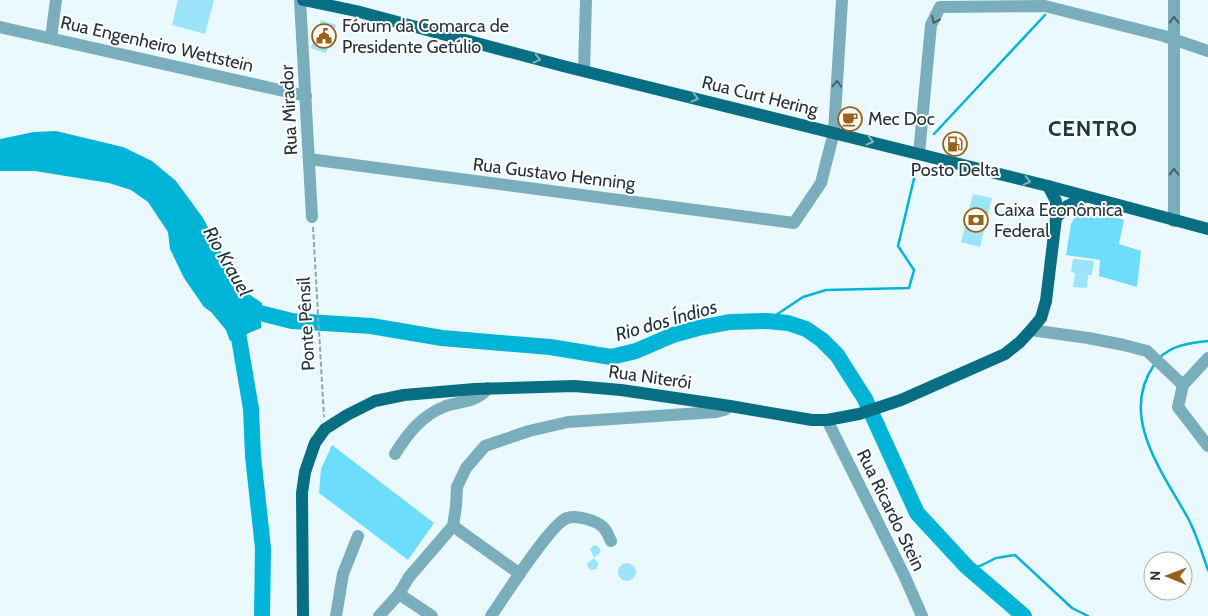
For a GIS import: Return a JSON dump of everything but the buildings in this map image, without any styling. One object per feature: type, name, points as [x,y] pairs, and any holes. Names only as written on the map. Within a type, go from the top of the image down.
[{"type":"main road","name":"Rua Curt Hering","points":[[302,0],[356,11],[1048,186],[1208,229]]},
{"type":"main road","name":"Rua Niterói","points":[[303,616],[302,494],[307,462],[315,443],[325,429],[347,414],[385,399],[425,393],[488,388],[561,386],[592,387],[730,406],[812,420],[827,420],[859,414],[900,400],[1005,354],[1031,330],[1040,318],[1046,302],[1056,218],[1056,202],[1048,186]]},
{"type":"main road","points":[[1056,218],[1066,206],[1085,197]]},
{"type":"street","points":[[51,38],[56,0]]},
{"type":"street","name":"Rua Mirador","points":[[302,0],[312,217]]},
{"type":"street","points":[[584,70],[586,0]]},
{"type":"street","points":[[834,132],[842,0]]},
{"type":"street","points":[[1174,0],[1174,221]]},
{"type":"street","points":[[919,154],[931,25],[940,7],[1046,3],[1174,39],[1208,51]]},
{"type":"street","name":"Rua Engenheiro Wettstein","points":[[0,27],[306,96]]},
{"type":"street","name":"Rua Gustavo Henning","points":[[309,159],[794,223],[820,183],[834,132]]},
{"type":"street","points":[[1031,330],[1088,338],[1147,351],[1183,385]]},
{"type":"street","points":[[1208,358],[1183,385],[1178,408],[1208,446]]},
{"type":"street","points":[[395,454],[419,421],[446,406],[482,396],[488,388]]},
{"type":"street","points":[[380,616],[453,526],[457,487],[466,468],[485,446],[529,431],[568,422],[716,412],[730,406]]},
{"type":"street","name":"Rua Ricardo Stein","points":[[827,420],[904,575],[922,616]]},
{"type":"street","points":[[491,616],[547,534],[565,518],[575,517],[592,521],[604,528],[612,541]]},
{"type":"street","points":[[453,526],[520,574]]},
{"type":"street","points":[[336,616],[343,574],[358,536]]},
{"type":"street","points":[[399,594],[432,616]]},
{"type":"path","name":"Ponte Pênsil","points":[[312,217],[325,429]]},
{"type":"shaded area","points":[[56,131],[123,147],[152,161],[176,181],[203,218],[236,280],[244,291],[262,303],[261,328],[230,341],[226,330],[211,312],[204,307],[184,278],[170,249],[168,232],[148,202],[131,190],[109,183],[35,171],[0,171],[0,139],[34,132]]},
{"type":"shaded area","points":[[1086,209],[1124,220],[1119,244],[1141,251],[1137,287],[1099,276],[1100,260],[1066,255],[1071,224],[1076,215]]},
{"type":"shaded area","points":[[332,445],[434,523],[408,560],[319,493],[321,469]]},
{"type":"waterway","points":[[934,134],[1045,15]]},
{"type":"waterway","points":[[767,321],[803,297],[826,290],[909,288],[914,270],[898,246],[917,166]]},
{"type":"waterway","name":"Rio dos Índios","points":[[240,308],[292,321],[371,326],[442,338],[550,347],[611,357],[636,351],[673,335],[730,322],[767,321],[788,323],[806,329],[822,340],[837,355],[865,399],[917,513],[967,567],[1024,616]]},
{"type":"waterway","name":"Rio Krauel","points":[[235,315],[251,409],[253,456],[263,548],[262,616]]},
{"type":"waterway","points":[[1159,358],[1176,347],[1208,341]]},
{"type":"waterway","points":[[1154,365],[1144,385],[1141,405],[1143,425],[1157,464],[1192,526],[1208,570]]},
{"type":"waterway","points":[[967,567],[980,566],[996,558],[1015,555],[1072,608],[1088,616]]},
{"type":"place","name":"Fórum da Comarca de Presidente Getúlio","points":[[324,36]]},
{"type":"place","name":"Mec Doc","points":[[850,119]]},
{"type":"place","name":"Posto Delta","points":[[955,144]]},
{"type":"place","name":"Caixa Econômica Federal","points":[[976,220]]},
{"type":"district","name":"CENTRO","points":[[1093,128]]}]
